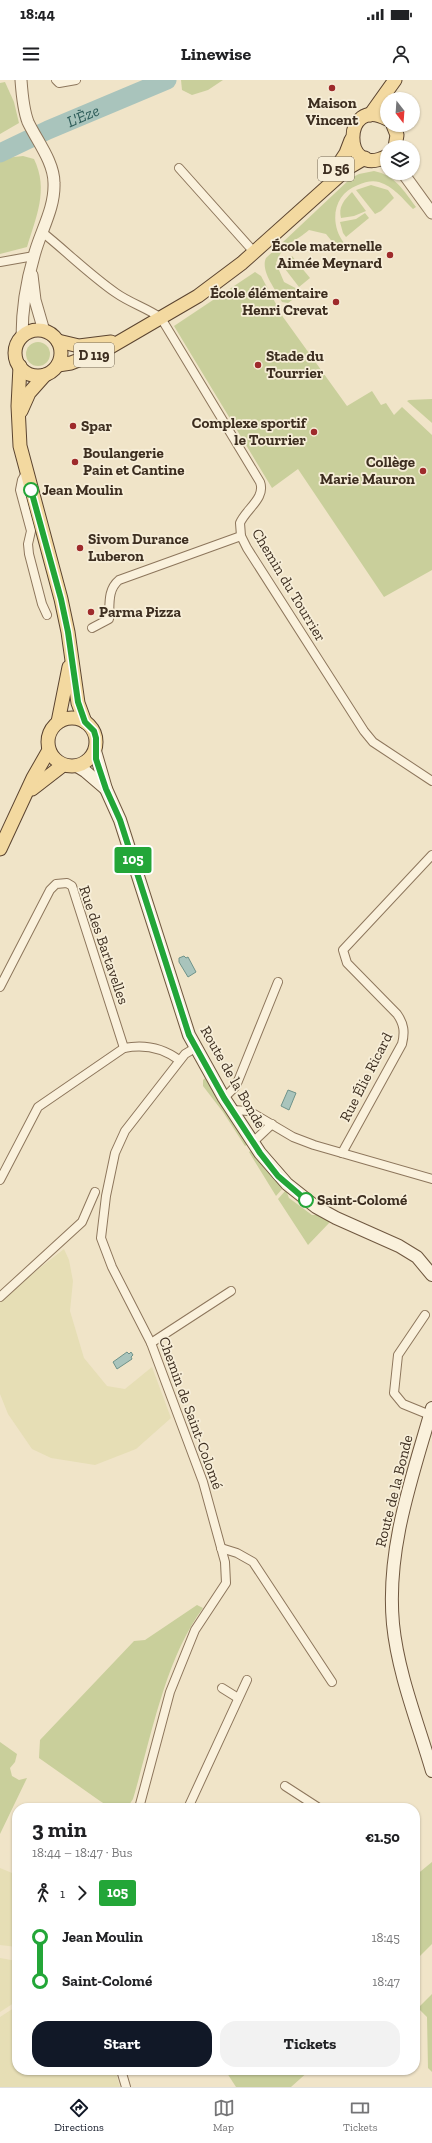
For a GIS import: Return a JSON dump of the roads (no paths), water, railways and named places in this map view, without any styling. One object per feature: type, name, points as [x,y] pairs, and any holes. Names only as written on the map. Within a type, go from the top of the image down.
[{"type":"main road","points":[[393,92],[396,80]]},
{"type":"main road","points":[[370,115],[396,80]]},
{"type":"main road","points":[[380,116],[370,115],[358,121],[352,133],[352,140],[356,151],[365,158],[380,160]]},
{"type":"main road","name":"D 56","points":[[315,197],[340,163],[352,140]]},
{"type":"main road","name":"D 56","points":[[161,318],[198,296],[254,252],[348,168],[365,158]]},
{"type":"main road","name":"D 119","points":[[58,365],[88,357],[107,349],[161,318]]},
{"type":"main road","points":[[18,417],[29,393],[45,375],[58,365],[61,349],[58,341],[44,331],[36,331],[22,337],[15,351],[20,366],[18,417],[20,442],[26,473],[61,599],[78,702],[85,722]]},
{"type":"main road","name":"D 119","points":[[58,341],[79,346],[108,344],[128,336]]},
{"type":"main road","points":[[20,366],[31,375],[45,375]]},
{"type":"main road","points":[[58,722],[63,703],[71,656]]},
{"type":"main road","points":[[71,718],[85,722],[90,726],[96,738],[95,751],[88,761],[77,766],[63,765],[52,757],[49,750],[48,738],[53,726],[58,722],[71,718]]},
{"type":"main road","points":[[0,849],[24,797],[49,750]]},
{"type":"main road","name":"Route de la Bonde","points":[[95,751],[106,789],[120,820],[176,998],[195,1048],[224,1098],[253,1142],[278,1176],[306,1200],[336,1218],[399,1246],[417,1257],[432,1275]]},
{"type":"main road","points":[[24,797],[39,782],[63,765]]},
{"type":"main road","name":"Route de la Bonde","points":[[77,766],[86,771],[106,789]]},
{"type":"main road","name":"Route de la Bonde","points":[[431,1412],[397,1536],[394,1558],[392,1610],[397,1650],[432,1771]]},
{"type":"street","points":[[21,80],[22,93],[28,121],[53,176],[54,182],[52,200],[34,256],[23,302],[22,337]]},
{"type":"street","points":[[56,80],[59,83],[76,80]]},
{"type":"street","points":[[179,168],[254,252]]},
{"type":"street","points":[[409,180],[432,213]]},
{"type":"street","points":[[415,180],[432,204]]},
{"type":"street","points":[[42,232],[116,293],[132,303],[146,308],[161,318]]},
{"type":"street","points":[[0,262],[34,256]]},
{"type":"street","points":[[31,269],[35,300],[44,331]]},
{"type":"street","name":"Chemin du Tourrier","points":[[161,318],[263,489],[240,523],[241,536],[364,731],[373,742],[432,781]]},
{"type":"street","points":[[26,473],[22,480],[20,490],[31,531],[28,544],[29,554],[42,604],[47,615]]},
{"type":"street","points":[[92,628],[109,619],[110,592],[112,586],[118,580],[241,536]]},
{"type":"street","name":"Rue Élie Ricard","points":[[342,1153],[402,1044],[405,1034],[402,1022],[397,1014],[347,963],[343,950],[432,855]]},
{"type":"street","name":"Rue des Bartavelles","points":[[0,987],[50,890],[56,884],[67,883],[72,886],[124,1048]]},
{"type":"street","points":[[224,1098],[236,1086],[278,982]]},
{"type":"street","points":[[0,1180],[38,1107],[124,1048],[138,1045],[151,1047],[168,1053],[179,1060]]},
{"type":"street","name":"Chemin de Saint-Colomé","points":[[140,1803],[170,1692],[195,1630],[226,1583],[221,1548],[203,1482],[151,1342],[112,1267],[101,1238],[106,1196],[115,1153],[125,1130],[179,1060],[195,1048]]},
{"type":"street","points":[[232,1110],[249,1111],[293,1137],[432,1179]]},
{"type":"street","points":[[253,1142],[272,1124]]},
{"type":"street","points":[[0,1297],[82,1222],[95,1192]]},
{"type":"street","points":[[151,1342],[231,1291]]},
{"type":"street","points":[[425,1315],[398,1355],[394,1393],[403,1404],[431,1412]]},
{"type":"street","points":[[221,1548],[237,1553],[253,1562],[332,1682]]},
{"type":"street","points":[[190,1803],[247,1680]]},
{"type":"street","points":[[222,1688],[238,1698]]},
{"type":"street","points":[[285,1786],[311,1803]]},
{"type":"street","points":[[122,2075],[126,2087]]},
{"type":"water","points":[[184,956],[186,958],[188,957],[196,972],[188,977],[179,962],[179,958]]},
{"type":"water","points":[[288,1090],[296,1093],[289,1110],[281,1106]]},
{"type":"water","points":[[127,1352],[129,1354],[131,1352],[133,1355],[131,1357],[132,1359],[117,1369],[113,1362]]},
{"type":"waterway","name":"L'Èze","points":[[0,153],[48,130],[167,80]]},
{"type":"place","name":"Maison Vincent","points":[[332,88]]},
{"type":"place","name":"École maternelle Aimée Meynard","points":[[390,255]]},
{"type":"place","name":"École élémentaire Henri Crevat","points":[[336,302]]},
{"type":"place","name":"Stade du Tourrier","points":[[258,365]]},
{"type":"place","name":"Spar","points":[[73,426]]},
{"type":"place","name":"Complexe sportif le Tourrier","points":[[314,432]]},
{"type":"place","name":"Boulangerie Pain et Cantine","points":[[75,462]]},
{"type":"place","name":"Collège Marie Mauron","points":[[423,471]]},
{"type":"place","name":"Jean Moulin","points":[[31,490]]},
{"type":"place","name":"Sivom Durance Luberon","points":[[80,548]]},
{"type":"place","name":"Parma Pizza","points":[[91,612]]},
{"type":"place","name":"Saint-Colomé","points":[[306,1200]]}]
